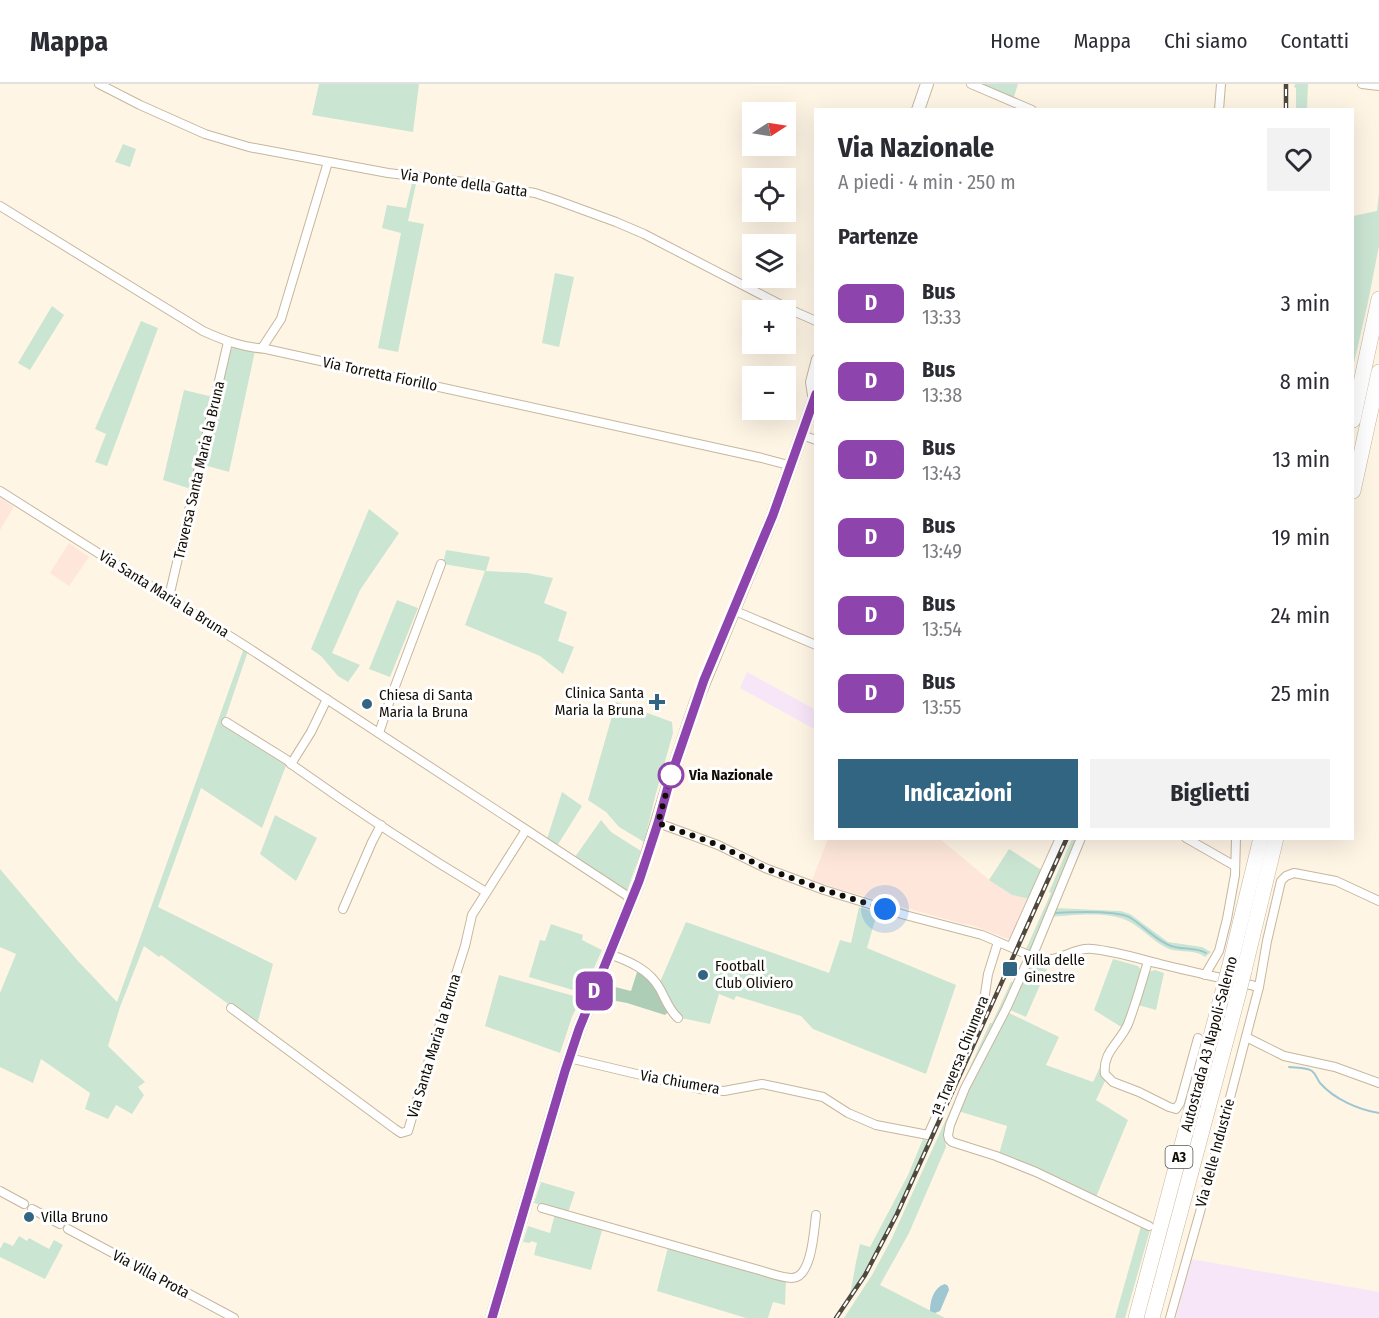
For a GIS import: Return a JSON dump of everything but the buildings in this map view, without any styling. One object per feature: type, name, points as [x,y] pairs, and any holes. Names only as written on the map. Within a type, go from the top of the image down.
[{"type":"highway","points":[[1354,415],[1379,299]]},
{"type":"highway","points":[[1354,486],[1379,372]]},
{"type":"highway","name":"Autostrada A3 Napoli-Salerno","points":[[1152,1318],[1229,997],[1228,969],[1260,840]]},
{"type":"highway","name":"Autostrada A3 Napoli-Salerno","points":[[1136,1318],[1194,1104],[1229,997],[1244,971],[1276,840]]},
{"type":"main road","points":[[919,108],[927,84]]},
{"type":"main road","points":[[492,1318],[534,1206],[569,1058],[583,1018],[632,899],[694,708],[792,466],[814,398]]},
{"type":"street","name":"Via Ponte della Gatta","points":[[99,84],[205,134],[249,147],[404,175],[535,193],[644,234],[814,320]]},
{"type":"street","points":[[971,84],[1027,108]]},
{"type":"street","points":[[1219,108],[1221,84]]},
{"type":"street","points":[[1362,84],[1379,86]]},
{"type":"street","points":[[262,348],[281,319],[328,162]]},
{"type":"street","name":"Via Torretta Fiorillo","points":[[0,206],[203,331],[228,342],[792,466]]},
{"type":"street","name":"Traversa Santa Maria la Bruna","points":[[169,597],[228,342]]},
{"type":"street","points":[[814,367],[810,382],[814,398]]},
{"type":"street","points":[[802,435],[814,439]]},
{"type":"street","name":"Via Santa Maria la Bruna","points":[[0,491],[169,597],[632,899]]},
{"type":"street","points":[[379,733],[441,564]]},
{"type":"street","points":[[733,610],[814,644]]},
{"type":"street","points":[[291,764],[311,732],[327,699]]},
{"type":"street","points":[[226,722],[486,892]]},
{"type":"street","points":[[658,823],[718,845],[765,868],[824,890],[905,915],[982,935],[1031,957],[1046,961],[1081,950],[1092,949],[1259,987]]},
{"type":"street","points":[[343,909],[381,825]]},
{"type":"street","name":"Via Santa Maria la Bruna","points":[[231,1008],[395,1129],[401,1133],[408,1131],[465,946],[471,915],[526,830]]},
{"type":"street","points":[[1011,947],[1059,840]]},
{"type":"street","points":[[1080,840],[1031,957],[965,1088],[948,1135],[952,1142],[1036,1172],[1149,1226]]},
{"type":"street","points":[[1190,840],[1235,866]]},
{"type":"street","points":[[1205,975],[1219,951],[1232,896],[1236,840]]},
{"type":"street","name":"Via delle Industrie","points":[[1170,1318],[1259,987],[1281,881],[1294,873],[1336,881],[1379,901]]},
{"type":"street","name":"1ª Traversa Chiumera","points":[[928,1135],[951,1083],[985,994],[988,974],[998,942]]},
{"type":"street","points":[[609,954],[648,974],[678,1018]]},
{"type":"street","points":[[1148,961],[1128,1024],[1108,1053],[1105,1061],[1105,1074],[1113,1082],[1176,1109],[1180,1103],[1198,1038]]},
{"type":"street","points":[[1245,1037],[1284,1056],[1335,1067],[1379,1083]]},
{"type":"street","name":"Via Chiumera","points":[[569,1058],[700,1089],[724,1091],[762,1084],[786,1089],[823,1097],[848,1113],[876,1125],[928,1135]]},
{"type":"street","points":[[0,1191],[60,1224]]},
{"type":"street","points":[[534,1206],[794,1278],[800,1275],[809,1261],[816,1215]]},
{"type":"street","name":"Via Villa Prota","points":[[68,1229],[234,1318]]},
{"type":"shaded area","points":[[1,498],[14,507],[0,530],[0,500]]},
{"type":"shaded area","points":[[69,543],[89,557],[69,586],[50,573]]},
{"type":"shaded area","points":[[747,672],[814,709],[814,729],[740,688]]},
{"type":"shaded area","points":[[828,840],[941,840],[987,878],[1012,895],[1030,899],[1011,940],[971,925],[812,880]]},
{"type":"shaded area","points":[[1191,1259],[1379,1292],[1379,1318],[1176,1318]]},
{"type":"green space","points":[[319,84],[419,84],[413,132],[312,115]]},
{"type":"green space","points":[[975,84],[1018,84],[1013,100]]},
{"type":"green space","points":[[1295,84],[1308,84],[1307,108],[1296,108],[1296,88]]},
{"type":"green space","points":[[123,144],[136,149],[130,167],[115,162]]},
{"type":"green space","points":[[412,183],[416,184],[408,221],[424,224],[398,352],[378,348],[401,233],[382,228],[387,205],[406,208]]},
{"type":"green space","points":[[1379,192],[1379,246],[1354,363],[1354,216],[1377,211]]},
{"type":"green space","points":[[555,273],[574,277],[559,347],[542,343]]},
{"type":"green space","points":[[52,306],[64,315],[30,370],[18,363]]},
{"type":"green space","points":[[141,321],[158,328],[107,466],[95,462],[106,434],[95,429]]},
{"type":"green space","points":[[234,346],[255,351],[229,472],[204,465],[229,353]]},
{"type":"green space","points":[[184,390],[213,397],[191,489],[163,480]]},
{"type":"green space","points":[[369,509],[399,533],[360,590],[332,653],[360,665],[348,682],[338,676],[321,656],[311,649]]},
{"type":"green space","points":[[446,550],[490,557],[486,571],[527,573],[553,578],[544,603],[567,612],[558,641],[574,647],[563,674],[540,656],[465,625],[485,571],[443,564]]},
{"type":"green space","points":[[397,600],[418,608],[390,677],[369,669]]},
{"type":"green space","points":[[244,648],[248,651],[224,722],[287,763],[262,828],[201,788],[158,907],[273,964],[257,1025],[161,955],[159,957],[144,946],[120,1007],[108,1046],[145,1082],[138,1087],[144,1095],[132,1114],[116,1105],[108,1119],[85,1109],[90,1093],[41,1059],[33,1083],[0,1067],[0,993],[16,954],[0,947],[0,869],[77,960],[117,1002]]},
{"type":"green space","points":[[616,702],[672,722],[673,733],[644,842],[619,827],[606,812],[588,800]]},
{"type":"green space","points":[[562,792],[582,806],[557,846],[547,839]]},
{"type":"green space","points":[[275,815],[317,838],[296,881],[260,854]]},
{"type":"green space","points":[[601,820],[611,832],[641,851],[627,891],[575,857]]},
{"type":"green space","points":[[1072,840],[1077,840],[1032,951],[1026,949],[1051,893],[1049,892]]},
{"type":"green space","points":[[1009,849],[1043,871],[1030,899],[1012,895],[989,880]]},
{"type":"green space","points":[[859,907],[877,913],[867,948],[956,985],[926,1074],[813,1029],[801,1016],[736,996],[734,1000],[719,994],[710,1024],[681,1018],[671,1008],[660,982],[686,922],[829,973],[840,940],[851,943]]},
{"type":"green space","points":[[1055,908],[1121,911],[1130,914],[1168,942],[1202,947],[1211,952],[1205,957],[1197,953],[1169,949],[1130,922],[1112,916],[1052,917]]},
{"type":"green space","points":[[551,924],[583,935],[582,940],[602,950],[583,993],[529,977],[540,940],[545,941]]},
{"type":"green space","points":[[1113,959],[1138,966],[1142,971],[1123,1028],[1094,1010]]},
{"type":"green space","points":[[1030,966],[1047,969],[1026,1017],[1008,1009]]},
{"type":"green space","points":[[638,969],[657,988],[668,1012],[665,1015],[627,1003],[600,998],[607,985],[631,991]]},
{"type":"green space","points":[[1155,970],[1164,973],[1156,1010],[1138,1005],[1148,972]]},
{"type":"green space","points":[[1018,972],[1020,973],[945,1138],[946,1147],[909,1233],[880,1285],[945,1318],[844,1318],[891,1240],[990,1023]]},
{"type":"green space","points":[[499,975],[581,998],[560,1053],[485,1026]]},
{"type":"green space","points":[[1007,1012],[1059,1037],[1046,1065],[1093,1082],[1101,1065],[1105,1081],[1096,1100],[1128,1120],[1096,1197],[999,1154],[1007,1126],[958,1111]]},
{"type":"green space","points":[[923,1139],[928,1141],[901,1200],[872,1258],[850,1295],[860,1244],[870,1247],[908,1175]]},
{"type":"green space","points":[[541,1182],[575,1192],[568,1213],[534,1203]]},
{"type":"green space","points":[[555,1214],[603,1227],[591,1270],[534,1255],[537,1243],[523,1242],[528,1226],[550,1233]]},
{"type":"green space","points":[[1141,1226],[1150,1230],[1125,1318],[1115,1318]]},
{"type":"green space","points":[[19,1236],[27,1241],[29,1238],[49,1249],[54,1240],[63,1245],[45,1279],[0,1257],[0,1249],[4,1242],[13,1246]]},
{"type":"green space","points":[[668,1247],[786,1280],[785,1305],[773,1302],[768,1318],[746,1318],[657,1291]]},
{"type":"water","points":[[945,1284],[949,1290],[940,1311],[935,1313],[930,1311],[933,1294]]},
{"type":"waterway","points":[[1055,913],[1093,912],[1122,915],[1134,920],[1165,943],[1206,953]]},
{"type":"waterway","points":[[1289,1067],[1310,1070],[1326,1089],[1340,1099],[1379,1113]]},
{"type":"railway","points":[[1286,84],[1286,108]]},
{"type":"railway","points":[[836,1318],[865,1275],[897,1214],[1066,840]]},
{"type":"bus line","name":"D","points":[[492,1318],[579,1029],[639,881],[671,776],[704,680],[773,515],[814,400]]},
{"type":"place","name":"Clinica Santa Maria la Bruna","points":[[657,702]]},
{"type":"place","name":"Chiesa di Santa Maria la Bruna","points":[[367,704]]},
{"type":"place","name":"Via Nazionale","points":[[671,775]]},
{"type":"place","name":"Villa delle Ginestre","points":[[1010,969]]},
{"type":"place","name":"Football Club Oliviero","points":[[703,975]]},
{"type":"place","name":"Villa Bruno","points":[[29,1217]]},
{"type":"route","points":[[671,775],[658,823],[718,845],[765,868],[885,909]]}]
